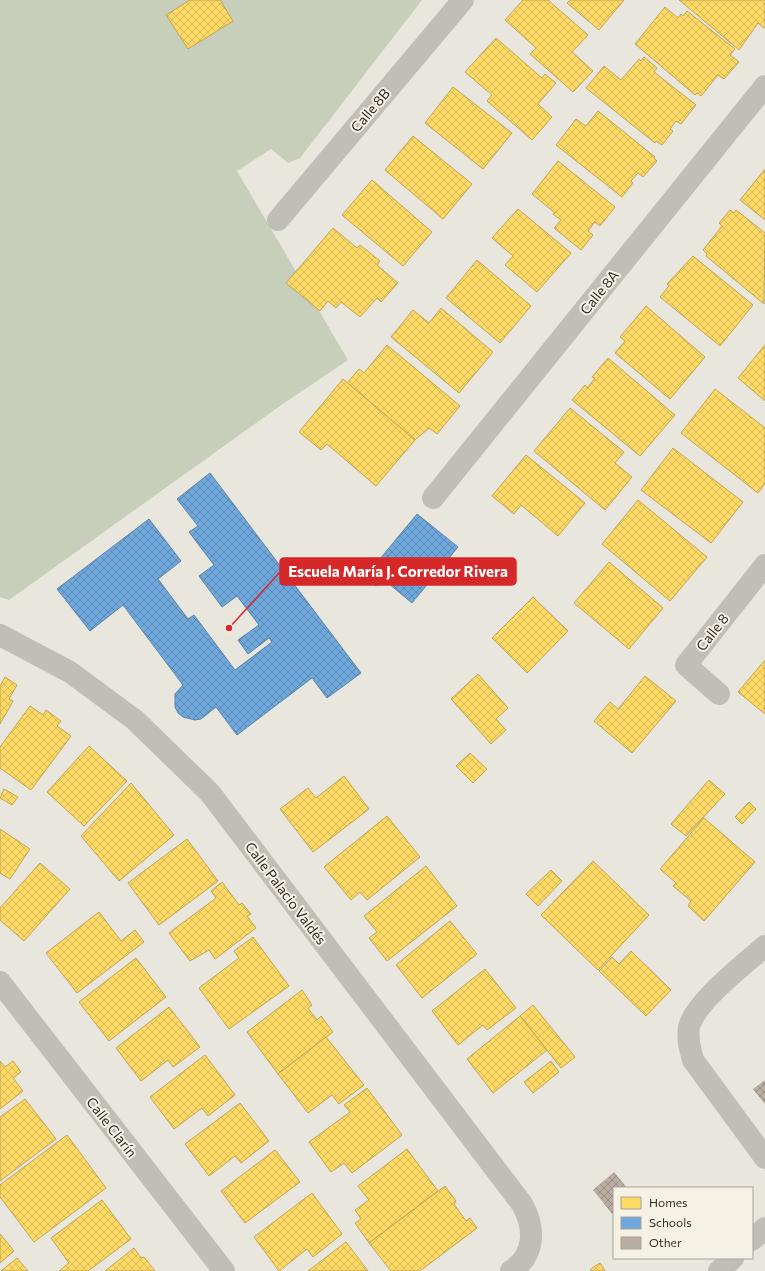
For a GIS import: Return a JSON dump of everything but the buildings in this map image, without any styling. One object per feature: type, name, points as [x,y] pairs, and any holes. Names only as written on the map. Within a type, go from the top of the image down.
[{"type":"street","name":"Calle 8B","points":[[278,220],[463,0]]},
{"type":"street","name":"Calle 8A","points":[[433,498],[765,86]]},
{"type":"street","name":"Calle 8","points":[[719,694],[686,665],[765,565]]},
{"type":"street","name":"Calle Palacio Valdés","points":[[0,635],[70,672],[135,720],[210,793],[522,1204],[529,1216],[532,1229],[531,1244],[526,1257],[511,1271]]},
{"type":"street","points":[[765,946],[696,1011],[689,1027],[688,1044],[693,1060],[765,1158]]},
{"type":"street","name":"Calle Clarín","points":[[0,982],[224,1271]]},
{"type":"street","points":[[753,1239],[765,1228]]},
{"type":"street","points":[[719,1271],[732,1259]]},
{"type":"green space","points":[[0,0],[422,0],[300,158],[288,163],[271,149],[237,171],[348,360],[277,408],[9,600],[0,597]]},
{"type":"place","name":"Escuela María J. Corredor Rivera","points":[[229,628]]}]
